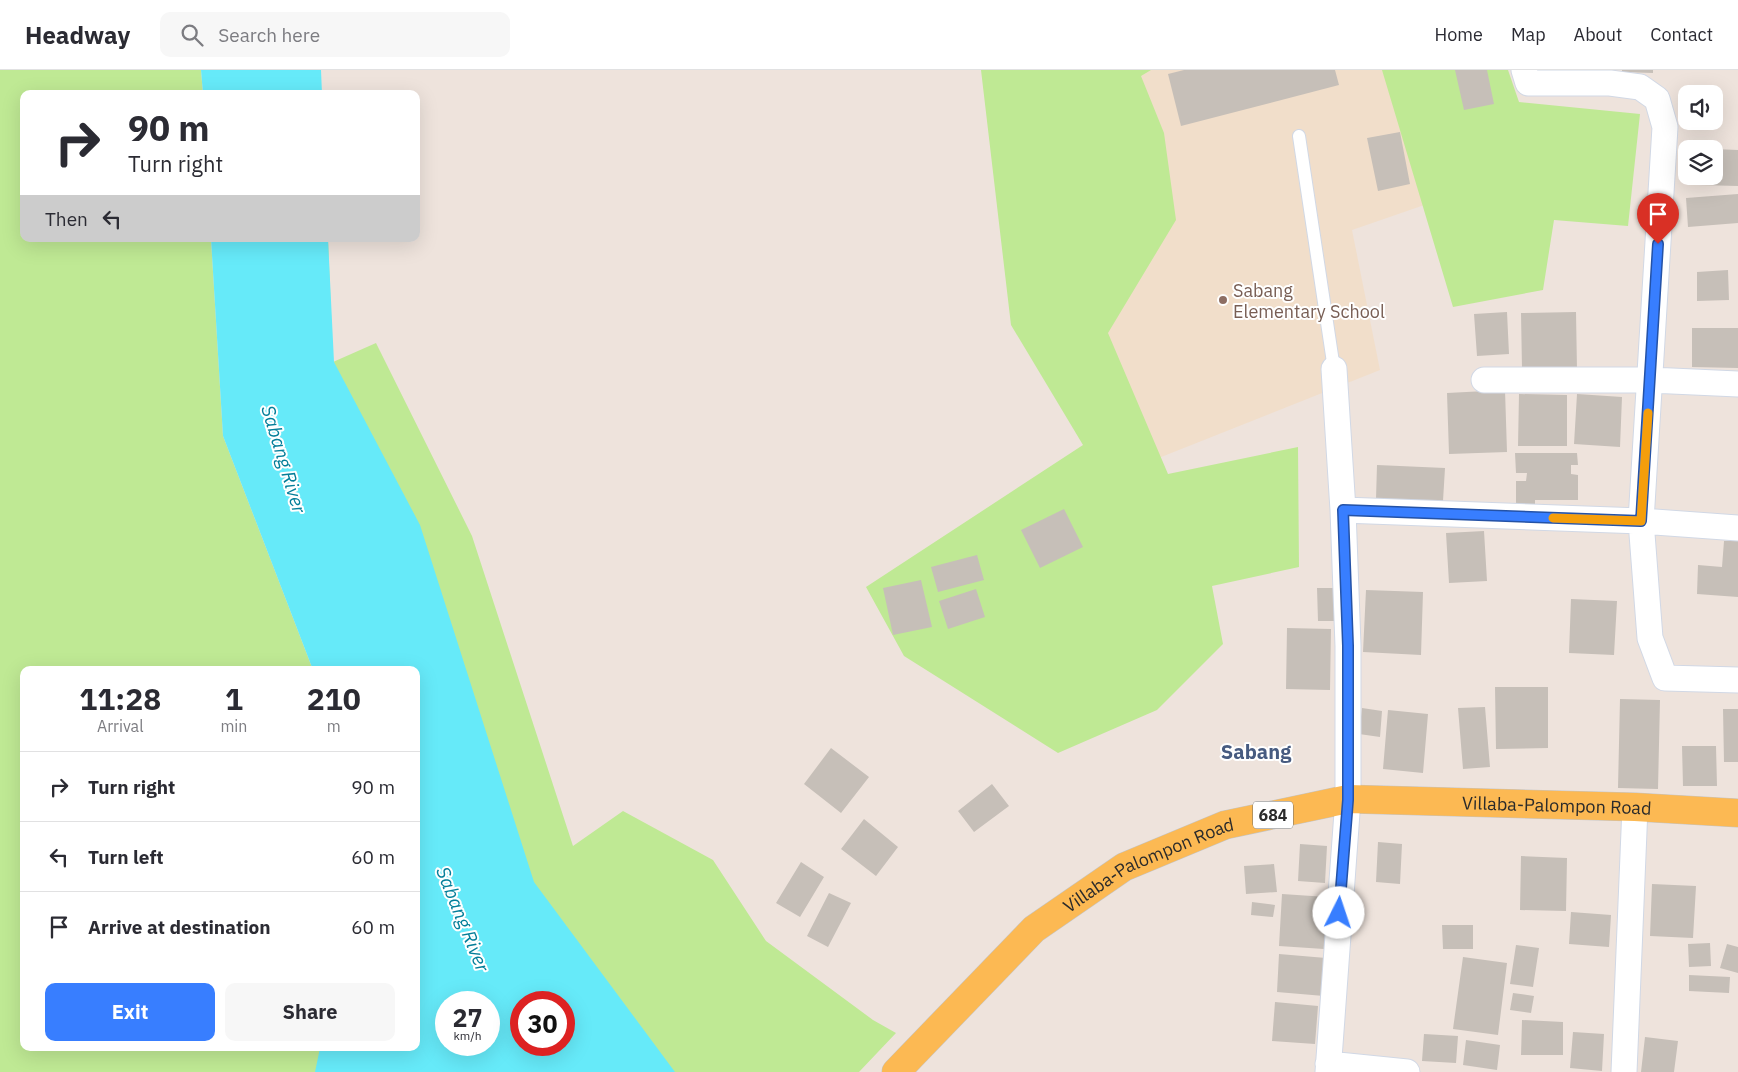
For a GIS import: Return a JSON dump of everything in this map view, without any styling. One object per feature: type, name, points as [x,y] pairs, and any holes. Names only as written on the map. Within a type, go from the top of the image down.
[{"type":"main road","name":"Villaba-Palompon Road","points":[[896,1072],[1034,929],[1124,867],[1225,825],[1348,800],[1635,808],[1738,813]]},
{"type":"street","points":[[1524,70],[1528,83],[1610,83],[1640,87],[1657,99],[1666,127],[1641,521],[1650,638],[1665,678],[1738,680]]},
{"type":"street","points":[[1334,369],[1343,510],[1348,646],[1348,800],[1328,1068],[1407,1072]]},
{"type":"street","points":[[1484,380],[1650,380],[1738,384]]},
{"type":"street","points":[[1343,510],[1641,521],[1738,528]]},
{"type":"street","points":[[1624,1072],[1635,808]]},
{"type":"lane","points":[[1299,136],[1334,369]]},
{"type":"shaded area","name":"Sabang Elementary School","points":[[1011,70],[1395,70],[1436,201],[1352,230],[1380,370],[1131,469]]},
{"type":"green space","points":[[0,70],[201,70],[203,90],[20,90],[20,242],[211,242],[223,436],[311,666],[20,666],[20,1051],[420,1051],[420,1042],[435,1019],[435,1056],[464,1056],[490,1072],[0,1072]]},
{"type":"green space","points":[[981,70],[1151,70],[1141,76],[1164,133],[1176,220],[1108,333],[1168,474],[1298,447],[1299,567],[1212,586],[1223,644],[1157,710],[1058,753],[904,656],[866,587],[1083,445],[1011,325]]},
{"type":"green space","points":[[1382,70],[1508,70],[1519,102],[1640,114],[1628,226],[1554,220],[1543,290],[1453,307]]},
{"type":"green space","points":[[298,242],[328,242],[333,362],[376,343],[472,536],[573,846],[623,811],[713,860],[766,941],[873,1020],[896,1033],[859,1072],[578,1072],[570,1056],[575,1056],[575,991],[560,991],[384,552]]},
{"type":"water","points":[[201,70],[321,70],[322,90],[203,90]]},
{"type":"water","name":"Sabang River","points":[[211,242],[328,242],[334,362],[420,525],[534,882],[675,1072],[315,1072],[319,1051],[420,1051],[420,666],[311,666],[223,436]]},
{"type":"building","points":[[1184,70],[1335,70],[1339,85],[1181,126],[1168,74]]},
{"type":"building","points":[[1455,70],[1487,70],[1494,104],[1464,110]]},
{"type":"building","points":[[1622,70],[1653,70],[1653,73],[1622,72]]},
{"type":"building","points":[[1400,132],[1410,184],[1378,191],[1367,138]]},
{"type":"building","points":[[1723,149],[1738,150],[1738,186],[1699,185],[1723,185]]},
{"type":"building","points":[[1738,194],[1738,223],[1688,227],[1686,198]]},
{"type":"building","points":[[1728,270],[1729,300],[1697,301],[1697,272]]},
{"type":"building","points":[[1507,312],[1509,354],[1477,356],[1474,314]]},
{"type":"building","points":[[1576,312],[1577,370],[1522,369],[1521,313]]},
{"type":"building","points":[[1692,328],[1738,328],[1738,368],[1692,367]]},
{"type":"building","points":[[1505,390],[1507,452],[1449,454],[1447,393]]},
{"type":"building","points":[[1519,394],[1567,395],[1567,446],[1518,446]]},
{"type":"building","points":[[1577,394],[1622,397],[1620,447],[1574,444]]},
{"type":"building","points":[[1515,453],[1577,453],[1578,465],[1571,465],[1571,474],[1578,475],[1578,500],[1535,500],[1535,505],[1516,506],[1516,481],[1526,481],[1527,473],[1516,473]]},
{"type":"building","points":[[1377,465],[1445,468],[1443,501],[1376,499]]},
{"type":"building","points":[[1064,509],[1083,547],[1040,568],[1021,530]]},
{"type":"building","points":[[1484,531],[1487,581],[1449,583],[1446,533]]},
{"type":"building","points":[[1724,541],[1738,541],[1738,597],[1697,594],[1698,565],[1722,567]]},
{"type":"building","points":[[977,555],[984,580],[938,592],[931,567]]},
{"type":"building","points":[[921,580],[932,627],[893,635],[883,588]]},
{"type":"building","points":[[1317,588],[1337,588],[1337,621],[1318,621]]},
{"type":"building","points":[[976,589],[985,617],[948,629],[939,601]]},
{"type":"building","points":[[1366,590],[1423,592],[1421,655],[1363,652]]},
{"type":"building","points":[[1571,599],[1617,601],[1614,655],[1569,653]]},
{"type":"building","points":[[1287,628],[1331,629],[1330,690],[1286,689]]},
{"type":"building","points":[[1495,687],[1548,687],[1548,748],[1496,749]]},
{"type":"building","points":[[1620,699],[1660,700],[1658,789],[1618,788]]},
{"type":"building","points":[[1485,707],[1490,767],[1463,769],[1458,708]]},
{"type":"building","points":[[1362,708],[1382,711],[1380,737],[1359,734]]},
{"type":"building","points":[[1723,709],[1738,709],[1738,762],[1724,762]]},
{"type":"building","points":[[1388,710],[1428,714],[1423,773],[1383,769]]},
{"type":"building","points":[[1682,746],[1716,746],[1717,786],[1683,786]]},
{"type":"building","points":[[831,748],[869,777],[841,813],[804,784]]},
{"type":"building","points":[[992,784],[1009,806],[974,832],[958,811]]},
{"type":"building","points":[[864,819],[898,847],[876,876],[841,849]]},
{"type":"building","points":[[1378,842],[1402,844],[1400,884],[1376,882]]},
{"type":"building","points":[[1300,844],[1327,846],[1325,883],[1298,881]]},
{"type":"building","points":[[1521,856],[1567,858],[1566,911],[1520,910]]},
{"type":"building","points":[[801,862],[824,877],[800,917],[776,903]]},
{"type":"building","points":[[1274,864],[1277,892],[1246,894],[1244,866]]},
{"type":"building","points":[[1652,884],[1696,886],[1693,938],[1650,936]]},
{"type":"building","points":[[829,893],[851,903],[828,947],[807,936]]},
{"type":"building","points":[[1282,894],[1327,897],[1324,949],[1279,946]]},
{"type":"building","points":[[1252,902],[1275,905],[1273,917],[1251,915]]},
{"type":"building","points":[[1571,912],[1611,915],[1609,947],[1569,944]]},
{"type":"building","points":[[1442,925],[1473,925],[1473,949],[1443,949]]},
{"type":"building","points":[[1710,943],[1711,966],[1689,967],[1688,944]]},
{"type":"building","points":[[1727,944],[1738,947],[1738,973],[1720,968]]},
{"type":"building","points":[[1516,945],[1539,948],[1533,987],[1510,984]]},
{"type":"building","points":[[1279,954],[1326,958],[1324,996],[1277,992]]},
{"type":"building","points":[[1463,957],[1507,963],[1498,1035],[1453,1029]]},
{"type":"building","points":[[1689,975],[1730,977],[1729,993],[1689,991]]},
{"type":"building","points":[[1513,993],[1534,996],[1531,1013],[1510,1010]]},
{"type":"building","points":[[1275,1002],[1318,1006],[1315,1044],[1272,1041]]},
{"type":"building","points":[[1522,1020],[1563,1022],[1563,1055],[1521,1055]]},
{"type":"building","points":[[1573,1032],[1604,1034],[1602,1071],[1570,1068]]},
{"type":"building","points":[[1424,1034],[1458,1036],[1456,1063],[1422,1061]]},
{"type":"building","points":[[1645,1037],[1678,1041],[1674,1072],[1641,1072]]},
{"type":"building","points":[[1466,1040],[1500,1045],[1497,1070],[1463,1065]]},
{"type":"slow traffic","points":[[1553,518],[1641,521],[1648,413]]},
{"type":"place","name":"Sabang Elementary School","points":[[1223,300]]},
{"type":"district","name":"Sabang","points":[[1256,751]]},
{"type":"route","points":[[1339,913],[1348,800],[1348,646],[1343,510],[1641,521],[1658,244]]}]
